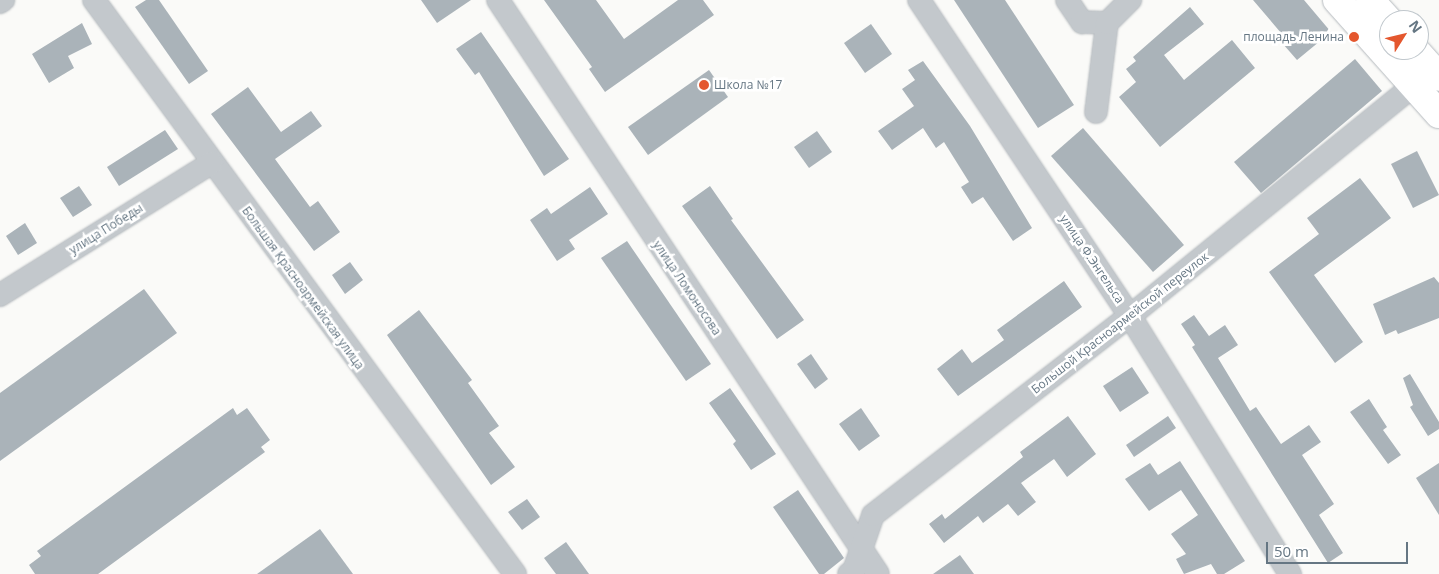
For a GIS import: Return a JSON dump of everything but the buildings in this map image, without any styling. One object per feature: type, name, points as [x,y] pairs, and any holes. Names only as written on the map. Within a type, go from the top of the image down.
[{"type":"main road","points":[[1337,0],[1428,69],[1439,114]]},
{"type":"main road","points":[[1370,0],[1379,10]]},
{"type":"street","name":"Большая Красноармейская улица","points":[[94,0],[211,163],[515,574]]},
{"type":"street","name":"улица Ломоносова","points":[[498,0],[878,574]]},
{"type":"street","name":"улица Ф.Энгельса","points":[[920,0],[1130,316],[1290,574]]},
{"type":"street","points":[[1067,0],[1082,22],[1107,23]]},
{"type":"street","points":[[1096,112],[1107,23],[1130,0]]},
{"type":"street","name":"Большой Красноармейской переулок","points":[[848,574],[861,548],[873,515],[1130,316],[1428,69]]},
{"type":"street","name":"улица Победы","points":[[0,295],[211,163]]},
{"type":"place","name":"площадь Ленина","points":[[1354,37]]},
{"type":"place","name":"Школа №17","points":[[704,85]]}]
